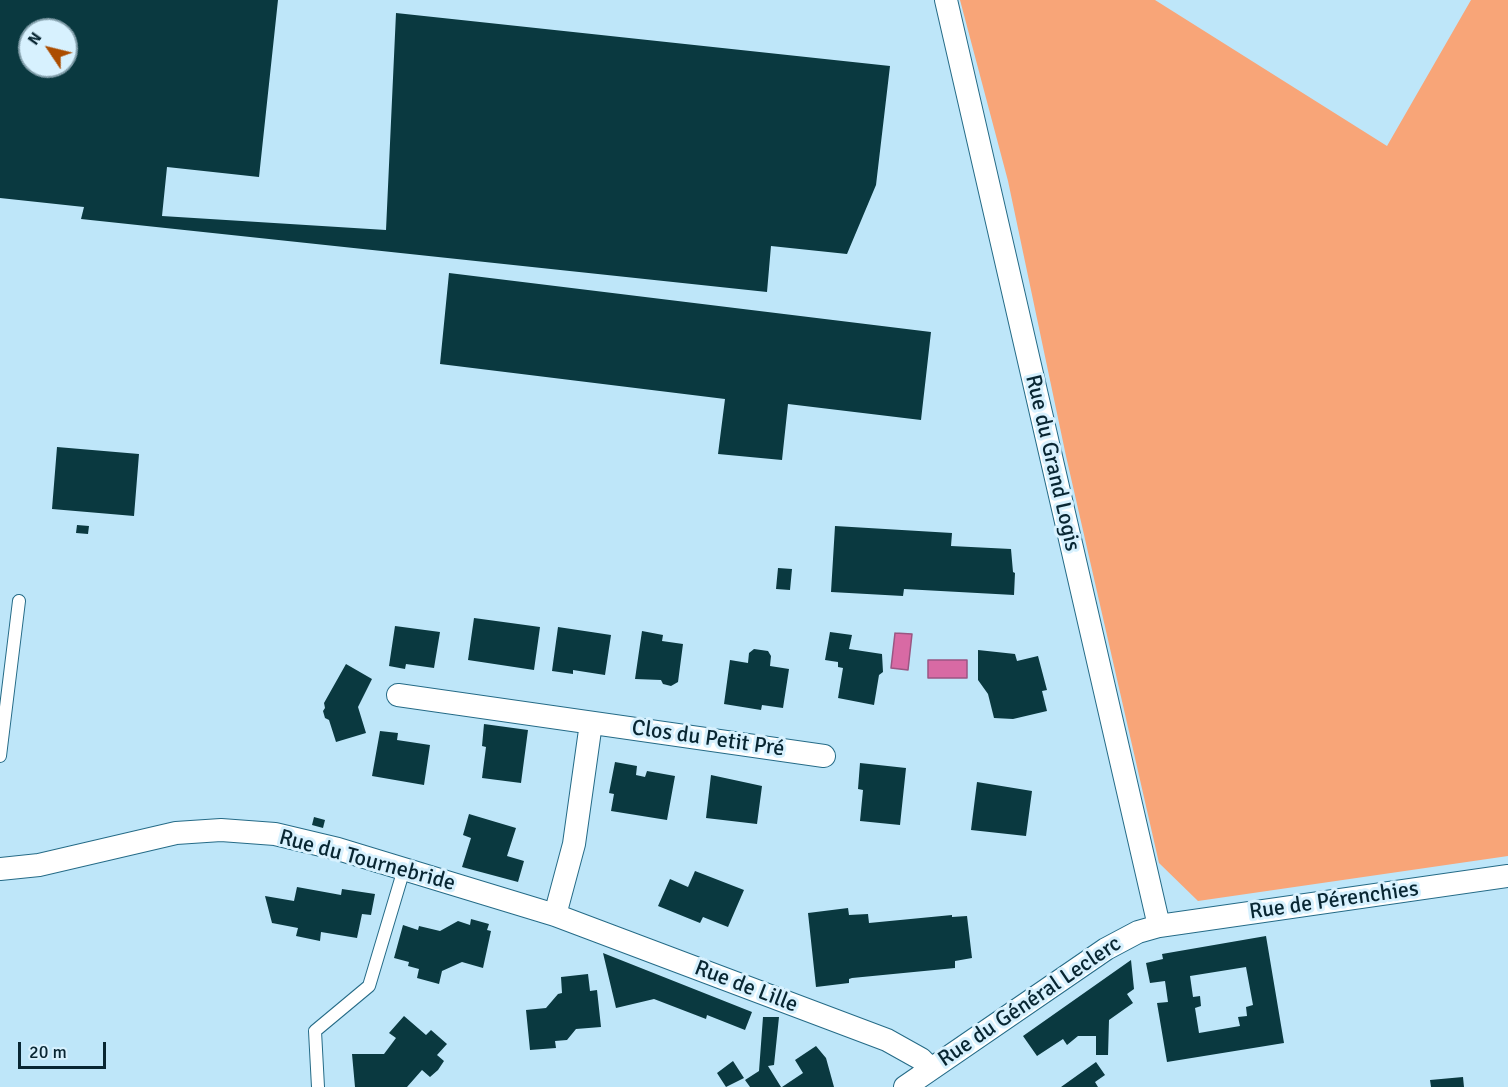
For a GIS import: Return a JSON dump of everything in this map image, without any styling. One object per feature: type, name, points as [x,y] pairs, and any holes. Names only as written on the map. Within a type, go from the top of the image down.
[{"type":"street","name":"Rue du Grand Logis","points":[[946,0],[1159,926]]},
{"type":"street","name":"Clos du Petit Pré","points":[[398,695],[824,756]]},
{"type":"street","points":[[555,915],[574,844],[591,723]]},
{"type":"street","name":"Rue du Tournebride","points":[[0,869],[39,865],[144,839],[221,831],[275,834],[404,869],[555,915]]},
{"type":"street","name":"Rue de Pérenchies","points":[[1159,926],[1508,876]]},
{"type":"street","name":"Rue de Lille","points":[[555,915],[887,1040],[921,1059],[931,1069]]},
{"type":"street","name":"Rue du Général Leclerc","points":[[905,1087],[1106,949],[1138,932],[1159,926]]},
{"type":"lane","points":[[0,756],[19,601]]},
{"type":"lane","points":[[318,1087],[315,1031],[369,986],[404,869]]},
{"type":"shaded area","points":[[960,0],[1155,0],[1387,146],[1471,0],[1508,0],[1508,856],[1198,901],[1159,863],[1066,456],[1008,181]]},
{"type":"shaded area","points":[[895,633],[912,634],[908,670],[891,668]]},
{"type":"shaded area","points":[[928,660],[967,660],[967,678],[928,678]]},
{"type":"building","points":[[0,0],[278,0],[259,177],[167,167],[162,216],[386,230],[396,13],[890,66],[876,185],[847,254],[771,246],[767,292],[81,219],[84,207],[0,198]]},
{"type":"building","points":[[449,273],[931,332],[921,420],[788,404],[782,460],[718,454],[725,399],[440,364]]},
{"type":"building","points":[[57,447],[139,454],[134,516],[52,509]]},
{"type":"building","points":[[77,525],[89,526],[88,534],[76,533]]},
{"type":"building","points":[[835,526],[952,533],[951,546],[1011,549],[1013,572],[1015,573],[1014,595],[904,589],[903,596],[831,592]]},
{"type":"building","points":[[778,568],[792,569],[790,590],[776,589]]},
{"type":"building","points":[[474,618],[540,627],[534,670],[468,660]]},
{"type":"building","points":[[395,626],[440,632],[434,668],[406,664],[405,669],[389,666]]},
{"type":"building","points":[[558,627],[611,635],[605,675],[573,670],[573,674],[552,671]]},
{"type":"building","points":[[642,631],[663,635],[662,641],[683,644],[678,682],[671,686],[663,684],[661,680],[635,679]]},
{"type":"building","points":[[830,632],[852,635],[849,649],[882,654],[883,672],[879,675],[874,705],[838,698],[843,668],[838,667],[838,662],[825,660]]},
{"type":"building","points":[[754,649],[768,651],[771,656],[770,666],[789,669],[783,708],[762,705],[761,710],[724,704],[730,660],[748,663],[749,653]]},
{"type":"building","points":[[978,650],[1015,654],[1017,661],[1038,656],[1047,690],[1042,691],[1047,711],[1013,719],[994,718],[988,694],[978,680]]},
{"type":"building","points":[[346,664],[372,679],[358,707],[366,733],[336,742],[329,720],[325,718],[324,703]]},
{"type":"building","points":[[484,724],[528,730],[521,783],[482,778],[486,747],[482,746]]},
{"type":"building","points":[[380,731],[398,733],[397,740],[430,745],[424,785],[372,776]]},
{"type":"building","points":[[615,762],[637,766],[636,775],[645,777],[647,771],[675,776],[667,820],[611,811],[614,794],[609,793]]},
{"type":"building","points":[[860,763],[906,768],[900,825],[860,821],[863,790],[858,789]]},
{"type":"building","points":[[711,775],[762,786],[757,824],[706,818]]},
{"type":"building","points":[[977,782],[1032,791],[1026,836],[971,830]]},
{"type":"building","points":[[469,814],[516,828],[507,856],[524,861],[518,882],[462,867],[471,838],[463,835]]},
{"type":"building","points":[[314,817],[325,820],[323,828],[312,825]]},
{"type":"building","points":[[695,871],[744,890],[728,927],[703,917],[700,923],[658,906],[670,879],[688,887]]},
{"type":"building","points":[[297,887],[341,895],[342,889],[375,894],[371,915],[362,914],[357,938],[321,932],[320,941],[296,936],[298,928],[272,923],[265,896],[294,901]]},
{"type":"building","points":[[848,908],[849,915],[868,914],[869,923],[952,915],[952,917],[967,916],[972,958],[955,961],[955,968],[852,978],[849,979],[849,983],[816,987],[808,913]]},
{"type":"building","points":[[471,919],[489,924],[487,930],[491,931],[483,968],[462,962],[442,971],[439,984],[417,978],[419,969],[408,966],[409,962],[394,958],[403,925],[418,930],[419,926],[440,931],[458,921],[470,925]]},
{"type":"building","points":[[1266,936],[1284,1043],[1167,1062],[1157,1003],[1168,1002],[1165,981],[1150,983],[1146,963],[1163,959],[1162,954]],"holes":[[[1246,967],[1253,1005],[1246,1007],[1247,1016],[1238,1017],[1240,1026],[1199,1033],[1195,1008],[1201,1006],[1200,996],[1193,997],[1190,976]]]},
{"type":"building","points":[[603,953],[752,1012],[745,1030],[707,1015],[706,1019],[654,999],[616,1008]]},
{"type":"building","points":[[1131,960],[1134,989],[1127,994],[1133,1003],[1109,1020],[1108,1055],[1096,1055],[1096,1036],[1078,1036],[1067,1045],[1063,1039],[1037,1056],[1023,1036]]},
{"type":"building","points":[[588,974],[590,991],[597,990],[601,1027],[576,1029],[567,1040],[555,1041],[556,1048],[530,1050],[526,1010],[546,1008],[558,994],[562,993],[561,977]]},
{"type":"building","points":[[404,1016],[426,1035],[431,1030],[447,1044],[437,1055],[444,1061],[438,1070],[430,1077],[422,1070],[407,1087],[355,1087],[352,1054],[384,1054],[396,1038],[389,1033]]},
{"type":"building","points":[[763,1017],[779,1017],[774,1065],[768,1066],[781,1087],[750,1087],[745,1080],[759,1071]]},
{"type":"building","points":[[816,1046],[826,1058],[834,1087],[782,1087],[803,1073],[795,1060]]},
{"type":"building","points":[[733,1061],[744,1078],[726,1087],[717,1073]]},
{"type":"building","points":[[1096,1062],[1105,1075],[1095,1082],[1098,1087],[1061,1087]]},
{"type":"building","points":[[1463,1077],[1464,1087],[1431,1087],[1430,1080]]}]
